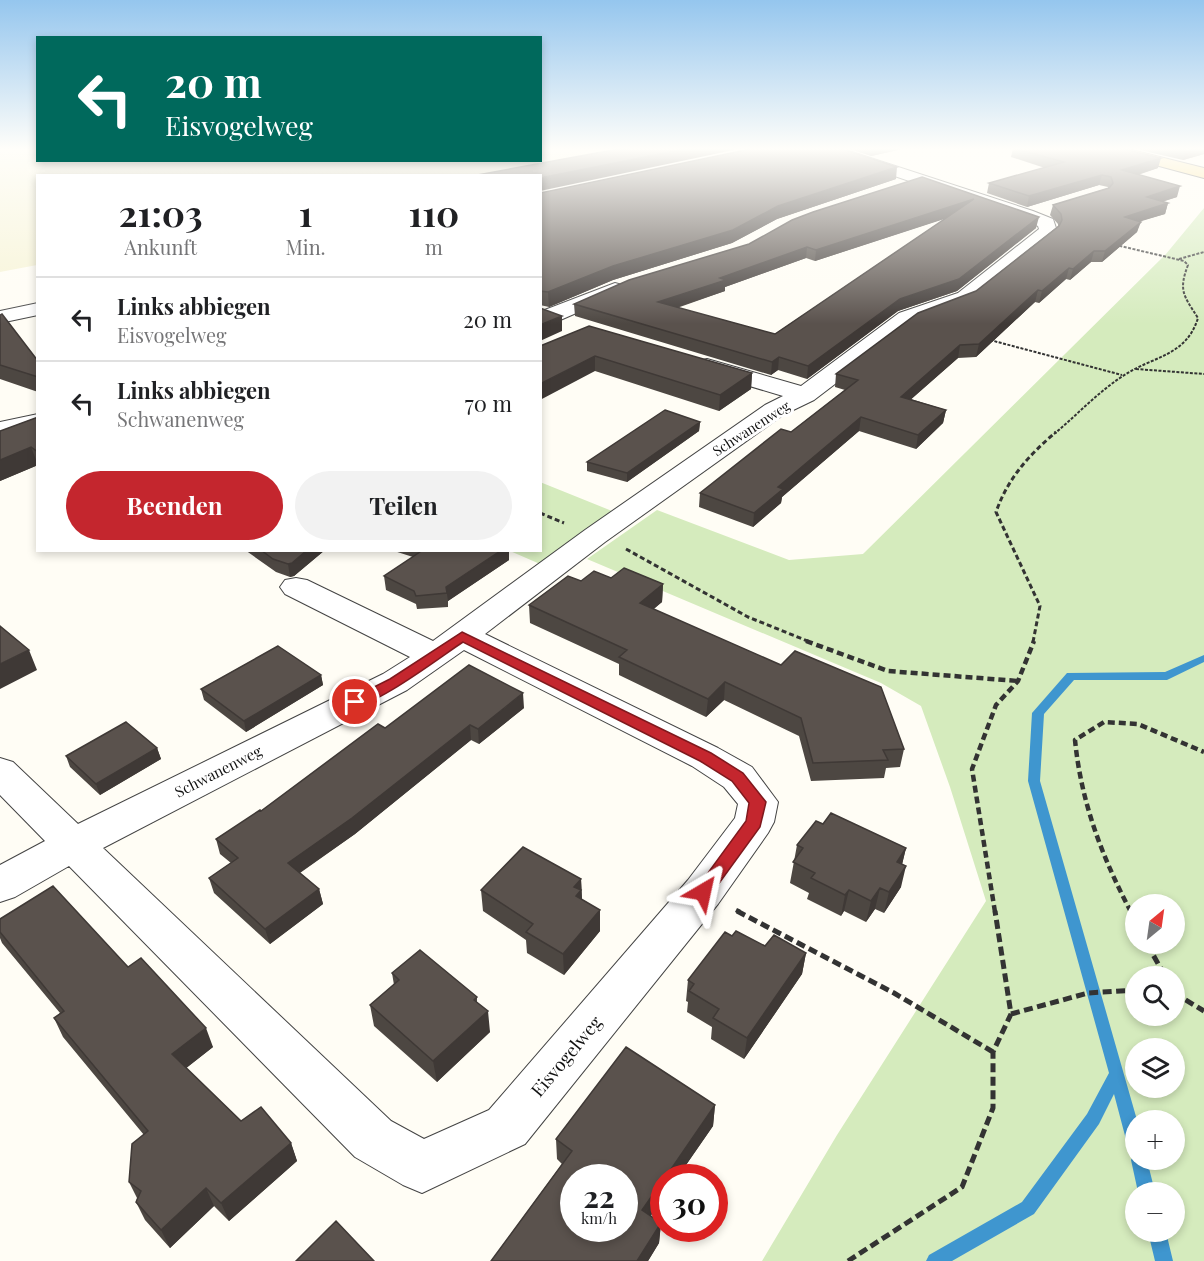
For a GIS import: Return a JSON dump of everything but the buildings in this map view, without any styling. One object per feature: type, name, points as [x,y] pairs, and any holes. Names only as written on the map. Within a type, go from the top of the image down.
[{"type":"street","name":"Schwanenweg","points":[[0,885],[73,844],[395,682],[448,646],[595,536],[774,410],[805,395],[907,318],[965,297],[1048,231],[1047,223],[1002,207]]},
{"type":"street","points":[[1027,215],[1052,207]]},
{"type":"street","points":[[545,315],[632,283]]},
{"type":"street","points":[[0,317],[36,309]]},
{"type":"street","points":[[545,315],[578,327]]},
{"type":"street","points":[[690,361],[805,395]]},
{"type":"street","points":[[0,430],[36,422]]},
{"type":"street","points":[[296,587],[448,646]]},
{"type":"street","name":"Eisvogelweg","points":[[73,844],[373,1139],[422,1167],[507,1127],[703,892],[754,822],[758,802],[738,777],[705,757],[448,646]]},
{"type":"street","points":[[0,772],[73,844]]},
{"type":"path","points":[[849,1261],[962,1186],[993,1108],[993,1052],[1011,1014],[972,769],[996,705],[1018,681],[1035,637],[1040,606],[996,512],[1001,494],[1024,459],[1123,375],[1181,347],[1195,333],[1198,318],[1181,290],[1180,283],[1188,266],[1179,259],[1116,245]]},
{"type":"path","points":[[1179,259],[1204,252]]},
{"type":"path","points":[[1197,322],[1204,326]]},
{"type":"path","points":[[986,339],[1123,375]]},
{"type":"path","points":[[1136,369],[1204,374]]},
{"type":"path","points":[[595,536],[635,553],[748,617],[877,668],[888,671],[1018,681]]},
{"type":"path","points":[[1125,899],[1092,830],[1077,767],[1075,740],[1104,722],[1138,724],[1204,752]]},
{"type":"path","points":[[703,892],[894,993],[993,1052]]},
{"type":"path","points":[[1011,1014],[1072,995],[1114,988],[1125,989]]},
{"type":"path","points":[[1185,1000],[1204,1011]]},
{"type":"shaded area","points":[[0,207],[36,207],[36,265],[0,272]]},
{"type":"green space","points":[[1204,208],[1204,1261],[762,1261],[837,1135],[986,901],[950,787],[921,706],[881,683],[587,559],[657,510],[789,560],[863,554],[1166,254]]},
{"type":"green space","points":[[542,483],[612,511],[540,564],[512,552],[542,552]]},
{"type":"waterway","points":[[1117,1073],[1034,781],[1038,713],[1071,676],[1167,676],[1204,658]]},
{"type":"waterway","points":[[935,1261],[1028,1208],[1093,1119],[1117,1073]]},
{"type":"waterway","points":[[1117,1073],[1126,1110]]},
{"type":"waterway","points":[[1142,1170],[1144,1182]]},
{"type":"waterway","points":[[1159,1242],[1164,1261]]},
{"type":"route","points":[[355,702],[395,682],[462,636],[705,757],[738,777],[758,802],[754,822],[703,892]]}]
